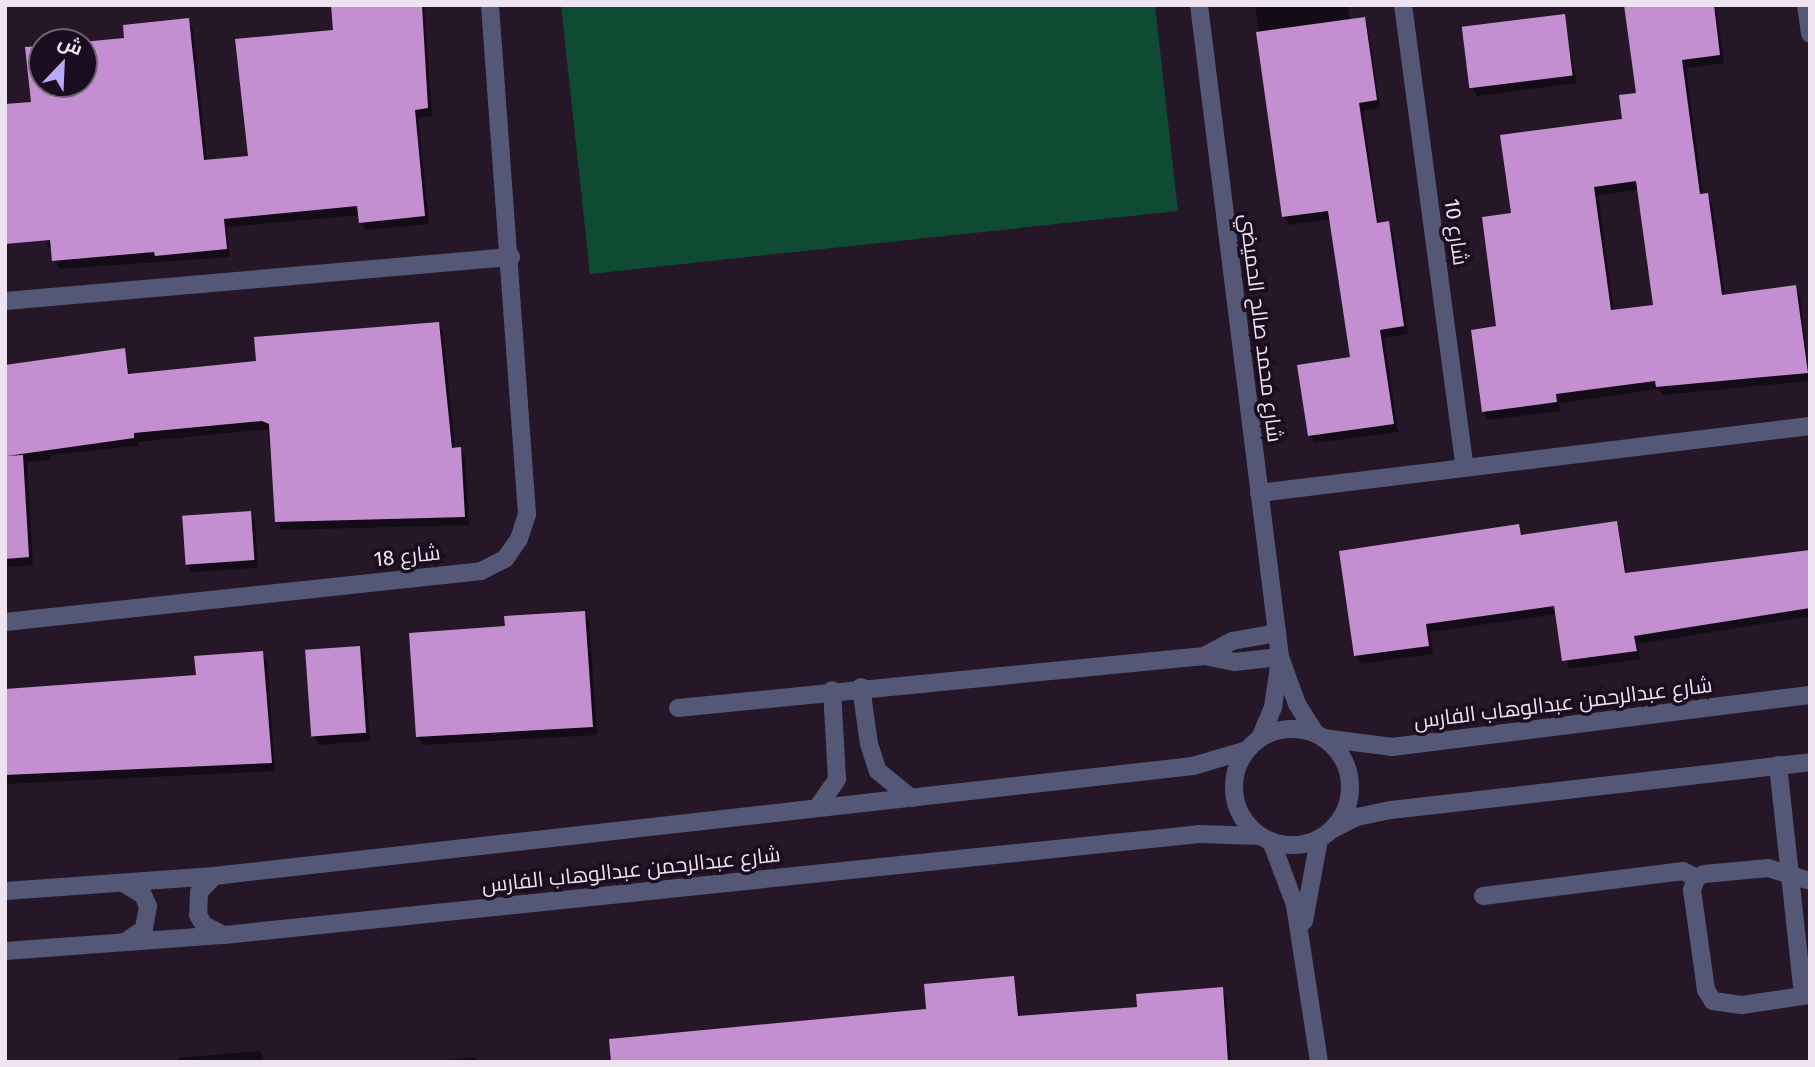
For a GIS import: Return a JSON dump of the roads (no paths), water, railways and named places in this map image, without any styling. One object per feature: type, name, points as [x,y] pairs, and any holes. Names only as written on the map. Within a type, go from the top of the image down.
[{"type":"street","name":"شارع 18","points":[[5,622],[481,571],[505,559],[519,539],[527,514],[511,257],[490,5]]},
{"type":"street","name":"شارع محمد صالح الحميضي","points":[[1199,5],[1280,657],[1297,705],[1319,736]]},
{"type":"street","name":"شارع 10","points":[[1403,5],[1464,466]]},
{"type":"street","points":[[1806,5],[1810,34]]},
{"type":"street","points":[[5,301],[511,257]]},
{"type":"street","points":[[1259,493],[1810,426]]},
{"type":"street","points":[[1204,656],[1232,641],[1277,633]]},
{"type":"street","points":[[678,708],[861,687],[1204,656],[1234,662],[1280,657]]},
{"type":"street","name":"شارع محمد صالح الحميضي","points":[[1253,744],[1273,707],[1280,657]]},
{"type":"street","points":[[861,687],[869,744],[878,771],[911,798]]},
{"type":"street","points":[[817,808],[837,779],[839,747],[832,691]]},
{"type":"street","name":"شارع عبدالرحمن عبدالوهاب الفارس","points":[[1319,736],[1392,747],[1810,695]]},
{"type":"street","points":[[1302,939],[1326,834],[1347,807],[1350,781],[1341,756],[1319,736],[1287,729],[1253,744],[1238,764],[1234,796],[1239,812],[1266,839],[1289,883],[1302,939],[1319,1062]]},
{"type":"street","name":"شارع عبدالرحمن عبدالوهاب الفارس","points":[[5,891],[214,876],[1193,766],[1253,744]]},
{"type":"street","points":[[1266,839],[1303,844],[1357,817],[1391,810],[1810,762]]},
{"type":"street","points":[[1696,878],[1694,902],[1706,990],[1713,1001],[1742,1004],[1806,995],[1804,946],[1790,877],[1778,765]]},
{"type":"street","name":"شارع عبدالرحمن عبدالوهاب الفارس","points":[[5,951],[224,935],[1199,834],[1266,839]]},
{"type":"street","points":[[1483,896],[1683,871],[1696,878],[1768,868],[1810,881]]},
{"type":"street","points":[[214,876],[199,892],[198,915],[204,925],[224,935]]},
{"type":"street","points":[[123,883],[134,887],[148,905],[144,929],[125,942]]}]
